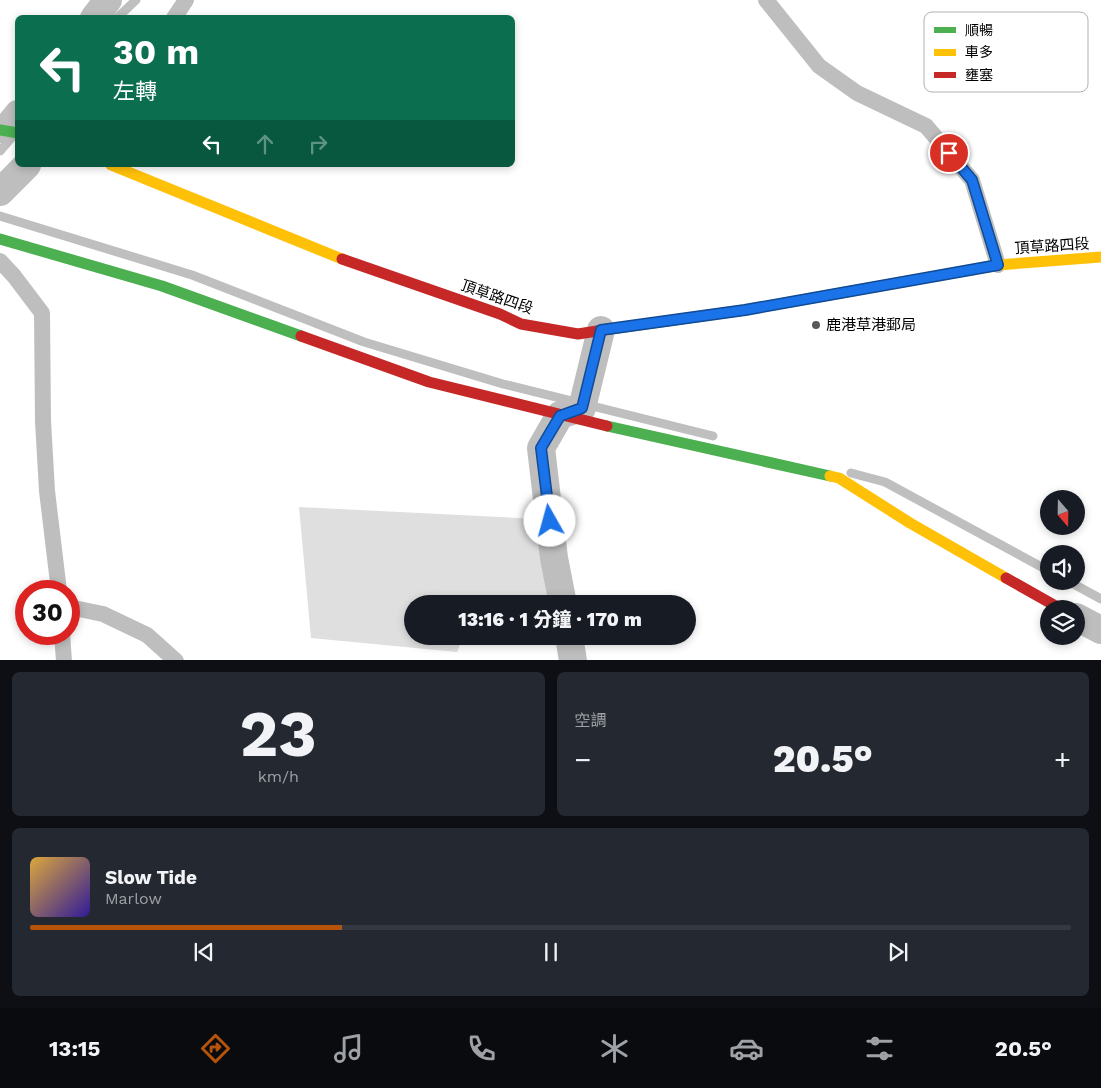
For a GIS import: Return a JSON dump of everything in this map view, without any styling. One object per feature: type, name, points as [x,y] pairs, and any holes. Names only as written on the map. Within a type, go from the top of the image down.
[{"type":"street","points":[[96,15],[108,0]]},
{"type":"street","points":[[0,192],[25,167]]},
{"type":"street","name":"頂草路四段","points":[[116,167],[330,255],[500,314],[521,324],[578,334],[745,310],[998,265],[1101,257]]},
{"type":"street","points":[[0,239],[162,286],[428,382],[560,416],[839,478],[910,523],[1045,600]]},
{"type":"street","points":[[561,595],[554,558],[541,448],[560,416],[582,408],[601,330]]},
{"type":"street","points":[[1085,622],[1101,630]]},
{"type":"street","points":[[570,645],[573,660]]},
{"type":"lane","points":[[176,15],[186,0]]},
{"type":"lane","points":[[766,0],[819,66],[857,93],[926,126],[972,180],[998,265]]},
{"type":"lane","points":[[0,261],[42,313],[44,438],[47,491],[58,580]]},
{"type":"lane","points":[[80,609],[103,614],[147,635],[176,660]]},
{"type":"lane","points":[[63,645],[64,660]]},
{"type":"building","points":[[299,507],[540,519],[551,595],[404,595],[404,645],[460,645],[457,652],[311,638]]},
{"type":"waterway","points":[[120,15],[136,0]]},
{"type":"waterway","points":[[0,151],[13,136]]},
{"type":"waterway","points":[[0,216],[192,275],[364,342],[503,384],[713,436]]},
{"type":"waterway","points":[[851,473],[885,482],[1040,566]]},
{"type":"waterway","points":[[1084,590],[1101,599]]},
{"type":"traffic: fast","points":[[0,130],[15,132]]},
{"type":"traffic: fast","points":[[0,239],[162,286],[301,336]]},
{"type":"traffic: fast","points":[[610,329],[745,310],[852,291]]},
{"type":"traffic: fast","points":[[607,426],[830,476]]},
{"type":"traffic: slow","points":[[116,167],[342,259]]},
{"type":"traffic: slow","points":[[852,291],[998,265],[1101,257]]},
{"type":"traffic: slow","points":[[830,476],[839,478],[910,523],[1006,578]]},
{"type":"traffic: jam","points":[[342,259],[500,314],[521,324],[578,334],[610,329]]},
{"type":"traffic: jam","points":[[301,336],[429,382],[607,426]]},
{"type":"traffic: jam","points":[[1006,578],[1045,600]]},
{"type":"place","name":"鹿港草港郵局","points":[[816,325]]},
{"type":"route","points":[[550,521],[541,448],[560,416],[582,408],[601,330],[745,310],[998,265],[972,180],[949,153]]}]
